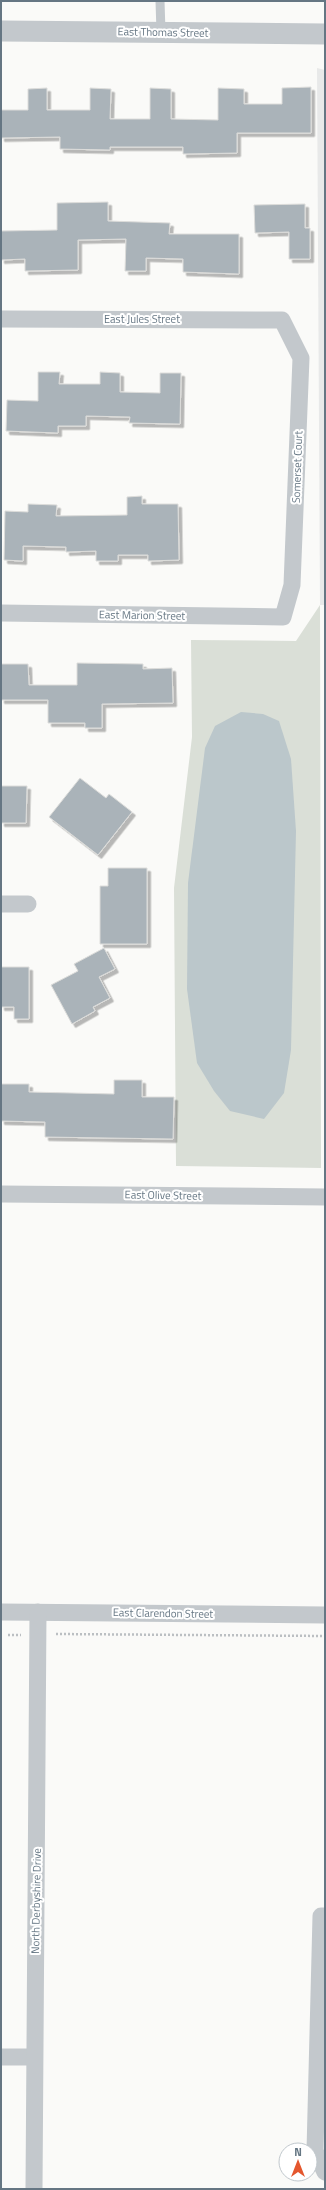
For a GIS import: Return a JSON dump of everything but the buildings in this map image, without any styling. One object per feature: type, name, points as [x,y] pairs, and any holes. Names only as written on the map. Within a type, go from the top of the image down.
[{"type":"street","name":"East Thomas Street","points":[[1,31],[325,34]]},
{"type":"street","name":"East Jules Street","points":[[1,319],[282,320]]},
{"type":"street","name":"Somerset Court","points":[[282,320],[301,358],[292,585],[283,617]]},
{"type":"street","name":"East Marion Street","points":[[1,613],[283,617]]},
{"type":"street","points":[[1,904],[28,904]]},
{"type":"street","name":"East Olive Street","points":[[1,1194],[325,1197]]},
{"type":"street","name":"East Clarendon Street","points":[[1,1612],[325,1615]]},
{"type":"street","name":"North Derbyshire Drive","points":[[34,2189],[38,1612]]},
{"type":"street","points":[[325,1916],[321,1916],[315,2150],[325,2172]]},
{"type":"street","points":[[1,2057],[34,2057]]},
{"type":"lane","points":[[160,1],[161,32]]},
{"type":"path","points":[[8,1635],[325,1636]]},
{"type":"shaded area","points":[[317,68],[325,70],[325,605],[320,605]]},
{"type":"shaded area","points":[[320,605],[321,1168],[176,1166],[174,888],[192,737],[191,640],[296,641]]},
{"type":"shaded area","points":[[241,712],[263,714],[279,721],[291,759],[296,831],[291,1050],[284,1093],[264,1119],[230,1111],[214,1091],[197,1063],[187,989],[188,883],[205,748],[215,726]]}]
